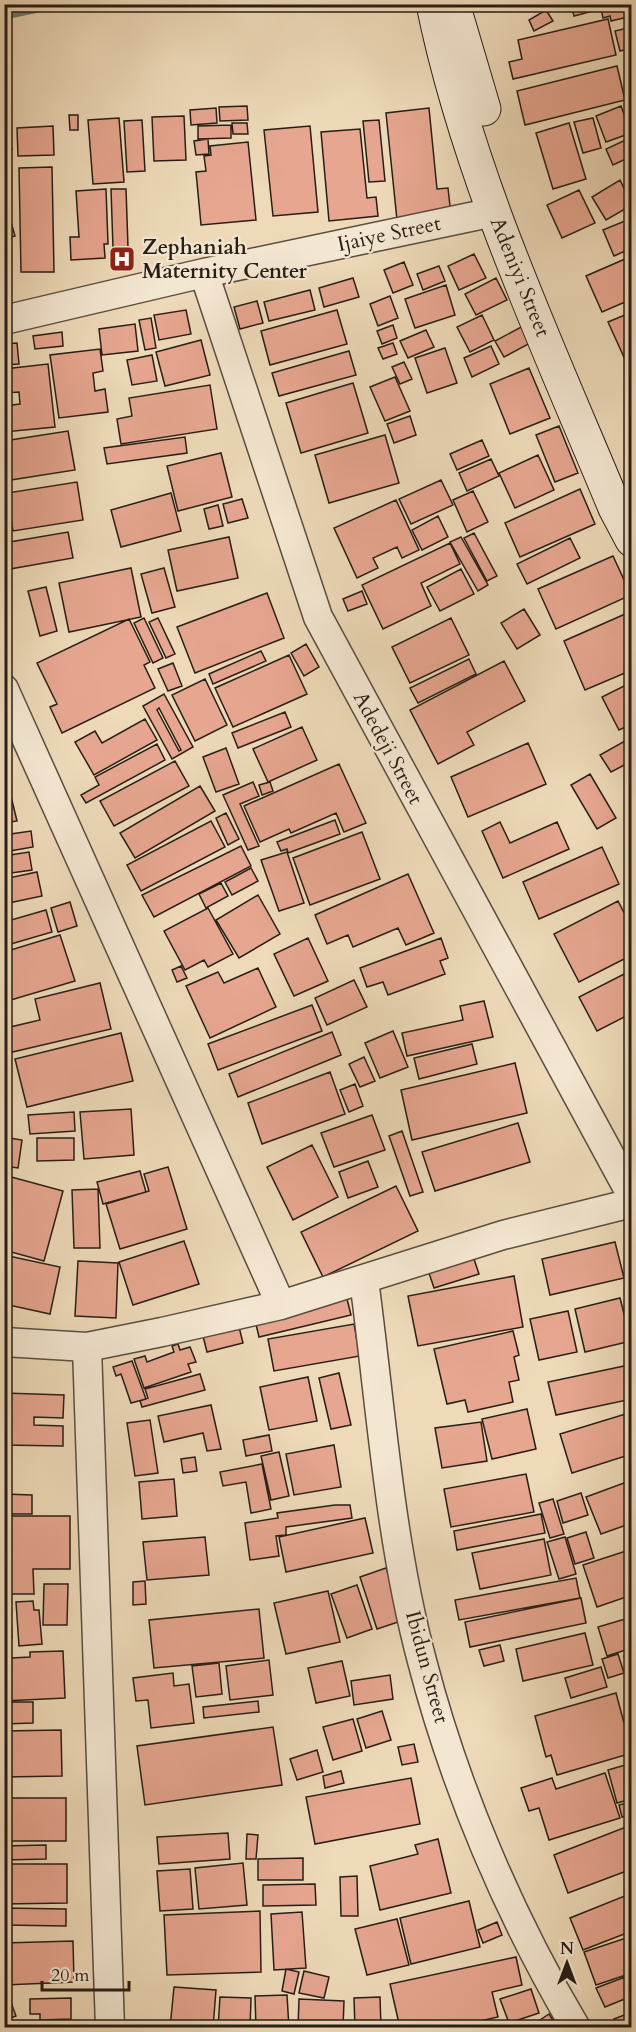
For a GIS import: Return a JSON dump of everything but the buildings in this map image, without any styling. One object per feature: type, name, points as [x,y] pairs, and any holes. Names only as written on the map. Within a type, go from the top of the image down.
[{"type":"street","name":"Adeniyi Street","points":[[433,4],[452,41],[527,250],[632,495]]},
{"type":"street","name":"Adeniyi Street","points":[[453,4],[452,41],[494,212],[615,508],[632,540]]},
{"type":"street","name":"Ijaiye Street","points":[[4,320],[204,273],[494,212]]},
{"type":"street","name":"Adedeji Street","points":[[204,273],[318,617],[632,1196]]},
{"type":"street","points":[[4,689],[281,1305]]},
{"type":"street","points":[[4,1342],[87,1347],[281,1305],[503,1235],[632,1203]]},
{"type":"street","name":"Ibidun Street","points":[[364,1280],[388,1489],[422,1660],[448,1745],[489,1851],[516,1915],[576,2028]]},
{"type":"street","points":[[87,1347],[110,2028]]},
{"type":"waterway","points":[[4,15],[58,4]]},
{"type":"place","name":"Zephaniah Maternity Center","points":[[122,259]]}]
